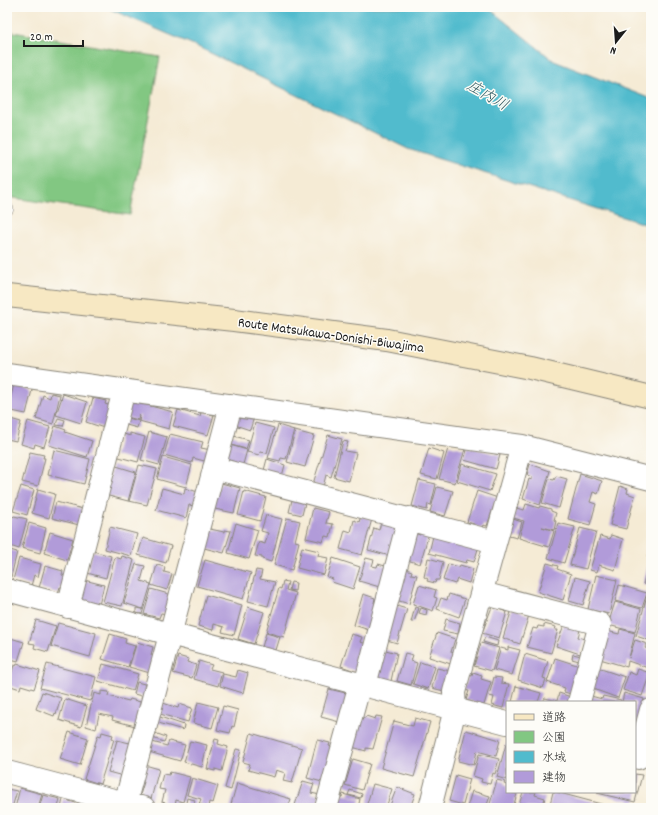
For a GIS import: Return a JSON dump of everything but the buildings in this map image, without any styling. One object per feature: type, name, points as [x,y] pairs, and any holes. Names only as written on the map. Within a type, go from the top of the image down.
[{"type":"main road","name":"Route Matsukawa-Donishi-Biwajima","points":[[7,296],[234,320],[387,340],[530,368],[651,397]]},
{"type":"street","points":[[7,374],[522,446],[651,478]]},
{"type":"street","points":[[68,606],[124,390]]},
{"type":"street","points":[[7,772],[131,806],[170,634],[231,405]]},
{"type":"street","points":[[430,808],[455,709],[454,692],[522,446]]},
{"type":"street","points":[[214,468],[496,542]]},
{"type":"street","points":[[326,808],[409,518]]},
{"type":"street","points":[[7,590],[506,724]]},
{"type":"street","points":[[482,592],[600,624],[579,701]]},
{"type":"street","points":[[642,759],[651,710]]},
{"type":"green space","points":[[7,31],[160,57],[130,215],[7,197]]},
{"type":"water","name":"庄内川","points":[[105,7],[487,7],[554,61],[651,99],[651,226],[408,149],[194,45]]}]
